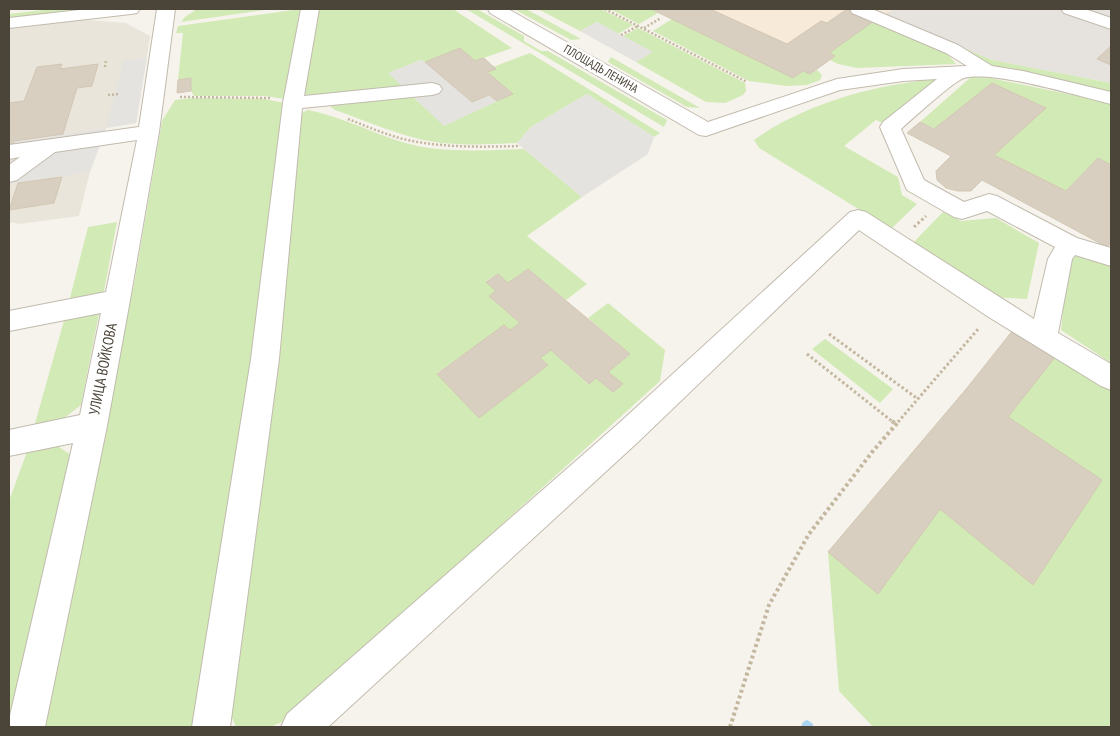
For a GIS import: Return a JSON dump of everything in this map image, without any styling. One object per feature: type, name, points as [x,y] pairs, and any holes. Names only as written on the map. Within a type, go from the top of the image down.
[{"type":"street","points":[[9,23],[131,9]]},
{"type":"street","name":"УЛИЦА ВОЙКОВА","points":[[26,727],[92,426],[117,300],[149,132],[166,9]]},
{"type":"street","points":[[211,727],[265,359],[293,103],[310,9]]},
{"type":"street","name":"ПЛОЩАДЬ ЛЕНИНА","points":[[496,9],[706,130],[837,85],[903,75],[958,72]]},
{"type":"street","points":[[858,9],[952,50],[987,72]]},
{"type":"street","points":[[1062,12],[1111,24]]},
{"type":"street","points":[[579,57],[600,46]]},
{"type":"street","points":[[1111,98],[1023,77],[987,72],[958,72],[890,127],[915,185],[962,211],[989,202],[1069,244],[1111,256]]},
{"type":"street","points":[[293,103],[432,89]]},
{"type":"street","points":[[9,152],[149,132]]},
{"type":"street","points":[[9,175],[51,146]]},
{"type":"street","points":[[300,727],[628,433],[858,218],[894,244],[996,309],[1044,336],[1111,378]]},
{"type":"street","points":[[1044,336],[1060,259],[1069,244]]},
{"type":"street","points":[[9,321],[117,300]]},
{"type":"street","points":[[9,444],[92,426]]},
{"type":"path","points":[[605,9],[747,82]]},
{"type":"path","points":[[643,28],[661,18]]},
{"type":"path","points":[[621,35],[638,26]]},
{"type":"path","points":[[105,67],[106,60]]},
{"type":"path","points":[[108,95],[119,94]]},
{"type":"path","points":[[180,97],[265,98],[293,103]]},
{"type":"path","points":[[346,118],[407,140],[434,145],[462,148],[520,146]]},
{"type":"path","points":[[894,244],[944,201]]},
{"type":"path","points":[[730,727],[768,605],[809,534],[896,424],[996,309]]},
{"type":"path","points":[[829,334],[918,399]]},
{"type":"path","points":[[807,354],[896,424]]},
{"type":"shaded area","points":[[651,9],[895,9],[874,21],[830,53],[835,56],[810,74],[803,71],[793,78]]},
{"type":"shaded area","points":[[895,9],[1111,9],[1111,83],[992,60],[882,15]]},
{"type":"shaded area","points":[[77,19],[126,23],[150,36],[136,123],[106,128],[90,172],[79,216],[19,224],[9,222],[9,27]]},
{"type":"shaded area","points":[[597,22],[653,52],[636,62],[580,31]]},
{"type":"shaded area","points":[[147,57],[136,123],[106,128],[123,61]]},
{"type":"shaded area","points":[[421,60],[472,102],[489,95],[497,101],[444,126],[388,73]]},
{"type":"shaded area","points":[[587,94],[654,137],[648,154],[582,197],[517,143],[531,127]]},
{"type":"shaded area","points":[[106,128],[90,172],[9,184],[9,154],[14,141]]},
{"type":"green space","points":[[52,9],[93,9],[9,19],[9,14]]},
{"type":"green space","points":[[197,9],[271,9],[181,22]]},
{"type":"green space","points":[[300,9],[285,99],[265,96],[194,96],[191,91],[191,78],[178,80],[183,33],[176,33],[178,26]]},
{"type":"green space","points":[[318,9],[453,9],[512,48],[475,61],[460,48],[425,62],[421,60],[389,73],[403,87],[313,96],[305,94],[301,89]]},
{"type":"green space","points":[[466,9],[477,9],[524,36],[524,41],[541,51],[548,51],[667,120],[664,127]]},
{"type":"green space","points":[[514,9],[526,9],[581,39],[571,40]]},
{"type":"green space","points":[[538,9],[601,9],[633,25],[618,34],[597,22],[580,31]]},
{"type":"green space","points":[[610,9],[651,9],[658,13],[639,24]]},
{"type":"green space","points":[[672,19],[793,78],[803,71],[810,74],[817,70],[822,75],[820,80],[807,85],[786,86],[749,81],[653,31]]},
{"type":"green space","points":[[874,21],[945,51],[956,64],[857,68],[838,64],[830,60],[835,56],[829,53]]},
{"type":"green space","points":[[638,28],[745,83],[746,91],[743,95],[725,103],[706,102],[636,62],[652,52],[623,36]]},
{"type":"green space","points":[[958,46],[992,60],[1111,83],[1111,92],[989,65]]},
{"type":"green space","points":[[530,53],[660,133],[654,137],[587,94],[531,127],[517,143],[455,144],[422,140],[335,110],[330,106],[413,97],[444,125],[513,94],[487,72],[495,69],[493,67]]},
{"type":"green space","points":[[611,57],[700,108],[687,107],[608,62]]},
{"type":"green space","points":[[971,77],[990,78],[1111,103],[1111,165],[1098,158],[1066,191],[994,155],[920,122]]},
{"type":"green space","points":[[941,79],[884,124],[876,120],[844,146],[898,177],[902,195],[917,204],[891,229],[759,148],[754,140],[796,115],[819,105],[868,90]]},
{"type":"green space","points":[[193,98],[264,99],[285,103],[254,358],[195,727],[43,727],[52,691],[135,279],[162,121],[175,100]]},
{"type":"green space","points":[[308,110],[332,116],[417,146],[447,150],[524,149],[582,197],[527,236],[587,284],[566,300],[528,269],[508,283],[497,274],[486,281],[496,291],[490,296],[520,323],[510,330],[504,326],[437,373],[479,418],[548,365],[540,358],[551,350],[588,384],[596,378],[613,392],[623,384],[608,372],[630,354],[588,318],[608,303],[665,350],[660,381],[285,721],[270,727],[236,727],[230,713],[300,114]]},
{"type":"green space","points":[[943,212],[961,221],[996,218],[1039,243],[1027,299],[990,297],[910,246]]},
{"type":"green space","points":[[117,222],[104,291],[90,298],[69,302],[88,227]]},
{"type":"green space","points":[[1073,251],[1111,263],[1111,363],[1061,330],[1068,262]]},
{"type":"green space","points":[[99,313],[81,405],[59,422],[34,427],[65,317]]},
{"type":"green space","points":[[825,339],[893,389],[880,403],[812,349]]},
{"type":"green space","points":[[1056,356],[1111,391],[1111,727],[873,727],[839,691],[828,552],[967,388]]},
{"type":"green space","points":[[53,443],[71,455],[9,718],[9,501],[28,449]]},
{"type":"building","points":[[651,9],[710,9],[787,44],[821,21],[827,23],[847,9],[874,21],[829,53],[835,56],[810,74],[803,71],[793,78]]},
{"type":"building","points":[[1111,46],[1111,65],[1097,59]]},
{"type":"building","points":[[460,48],[475,61],[485,59],[496,69],[487,72],[513,94],[497,101],[489,95],[472,102],[425,62]]},
{"type":"building","points":[[62,64],[60,69],[98,64],[92,86],[77,88],[63,134],[14,141],[12,146],[9,147],[9,103],[24,101],[37,67]]},
{"type":"building","points":[[191,78],[191,91],[177,93],[178,80]]},
{"type":"building","points":[[992,83],[1046,108],[994,155],[1066,191],[1098,158],[1111,165],[1111,243],[1107,247],[982,180],[971,191],[958,191],[946,188],[937,180],[936,171],[951,156],[907,133],[920,122],[934,129]]},
{"type":"building","points":[[62,177],[54,203],[9,210],[18,183]]},
{"type":"building","points":[[528,269],[630,354],[608,372],[623,384],[613,392],[596,378],[589,384],[551,350],[540,358],[548,365],[479,418],[437,374],[504,325],[510,330],[520,323],[489,296],[496,291],[486,282],[498,274],[508,283]]},
{"type":"building","points":[[1013,330],[1056,356],[1008,417],[1102,480],[1033,585],[940,509],[878,594],[828,552],[967,388]]}]
